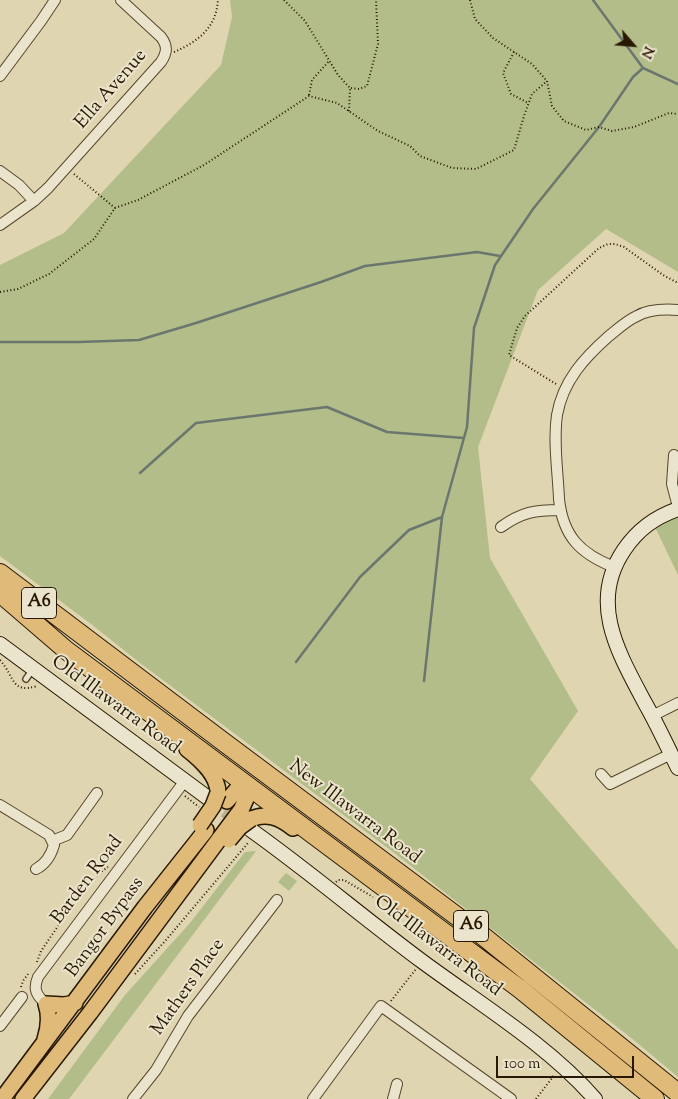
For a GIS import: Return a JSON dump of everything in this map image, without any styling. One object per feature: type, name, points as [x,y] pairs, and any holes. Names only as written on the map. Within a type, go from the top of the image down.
[{"type":"highway","name":"New Illawarra Road","points":[[0,573],[478,932],[678,1093]]},
{"type":"highway","name":"A6","points":[[0,593],[66,650],[520,989],[655,1099]]},
{"type":"highway","points":[[247,785],[257,767]]},
{"type":"main road","points":[[164,723],[172,737],[196,756],[211,773],[216,782],[210,809]]},
{"type":"main road","name":"Bangor Bypass","points":[[2,1099],[145,907],[210,809],[247,785]]},
{"type":"main road","name":"Bangor Bypass","points":[[23,1099],[90,1013],[178,893],[223,841],[248,826],[247,785]]},
{"type":"main road","points":[[248,826],[265,815],[287,823],[312,844],[331,848]]},
{"type":"main road","points":[[44,1043],[49,1023],[49,1013],[46,1004],[64,1005],[75,1003]]},
{"type":"street","points":[[0,76],[42,21],[55,0]]},
{"type":"street","name":"Ella Avenue","points":[[0,224],[34,201],[66,168],[166,55],[166,43],[121,0]]},
{"type":"street","points":[[0,171],[19,185],[34,201]]},
{"type":"street","points":[[614,567],[594,559],[576,544],[565,527],[560,510],[556,426],[559,406],[575,371],[588,355],[628,321],[647,312],[664,309],[678,310]]},
{"type":"street","points":[[674,455],[672,484],[678,508],[660,516],[639,531],[622,552],[611,576],[608,612],[611,629],[630,674],[678,768]]},
{"type":"street","points":[[501,527],[522,514],[532,511],[560,510]]},
{"type":"street","name":"Old Illawarra Road","points":[[0,644],[30,674],[210,809]]},
{"type":"street","points":[[652,716],[678,703]]},
{"type":"street","points":[[600,774],[610,784],[671,754]]},
{"type":"street","name":"Barden Road","points":[[46,1004],[36,993],[35,984],[38,977],[180,785]]},
{"type":"street","points":[[52,841],[67,834],[97,793]]},
{"type":"street","points":[[0,805],[49,836],[52,841],[54,845],[51,856],[41,867],[36,869]]},
{"type":"street","name":"Old Illawarra Road","points":[[248,826],[422,961],[519,1032],[558,1064],[595,1099]]},
{"type":"street","name":"Mathers Place","points":[[133,1099],[156,1070],[188,1016],[277,900]]},
{"type":"street","points":[[0,1026],[22,997]]},
{"type":"street","points":[[314,1099],[383,1007],[510,1099]]},
{"type":"street","points":[[393,1099],[397,1084]]},
{"type":"path","points":[[166,55],[192,43],[203,34],[213,23],[217,13],[218,0]]},
{"type":"path","points":[[284,0],[305,21],[338,75],[350,88],[359,89],[367,86],[378,44],[376,0]]},
{"type":"path","points":[[470,0],[474,19],[493,38],[532,64],[547,81],[552,106],[564,121],[586,130],[600,128],[612,131],[634,127],[668,113],[678,114]]},
{"type":"path","points":[[514,52],[503,73],[511,94],[528,104]]},
{"type":"path","points":[[0,292],[18,289],[49,274],[94,239],[115,208],[138,200],[204,164],[309,96],[312,80],[329,61]]},
{"type":"path","points":[[309,96],[337,103],[378,131],[410,146],[420,156],[452,168],[476,170],[514,150],[532,94],[547,81]]},
{"type":"path","points":[[349,112],[350,88]]},
{"type":"path","points":[[66,168],[115,208]]},
{"type":"path","points":[[565,390],[509,356],[518,328],[525,316],[599,248],[608,244],[624,247],[663,275],[678,282]]},
{"type":"path","points":[[180,785],[210,809]]},
{"type":"path","points":[[133,976],[166,940],[248,826]]},
{"type":"path","points":[[37,963],[41,951],[67,913],[98,874],[110,867]]},
{"type":"path","points":[[329,889],[338,880],[344,880],[377,899],[392,894]]},
{"type":"path","points":[[383,1007],[418,966]]},
{"type":"path","points":[[22,997],[20,991],[23,981],[32,969]]},
{"type":"path","points":[[536,1099],[556,1072]]},
{"type":"green space","points":[[230,0],[678,0],[678,272],[606,229],[538,290],[478,447],[490,558],[578,711],[530,779],[678,950],[678,1077],[635,1041],[393,852],[0,556],[0,265],[64,233],[221,65],[232,17]]},
{"type":"green space","points":[[678,516],[678,575],[655,527]]},
{"type":"green space","points":[[256,851],[69,1099],[48,1099],[125,995],[190,923],[245,852]]},
{"type":"green space","points":[[286,873],[297,881],[289,891],[278,882]]},
{"type":"waterway","points":[[593,0],[643,68],[678,84]]},
{"type":"waterway","points":[[424,681],[442,517],[467,427],[474,328],[495,265],[533,209],[599,127],[633,77],[643,68]]},
{"type":"waterway","points":[[0,342],[139,340],[196,323],[365,266],[477,252],[500,256]]},
{"type":"waterway","points":[[140,473],[196,423],[327,407],[387,432],[464,438]]},
{"type":"waterway","points":[[296,662],[360,577],[409,530],[442,517]]},
{"type":"tunnel","points":[[208,798],[243,824]]}]
